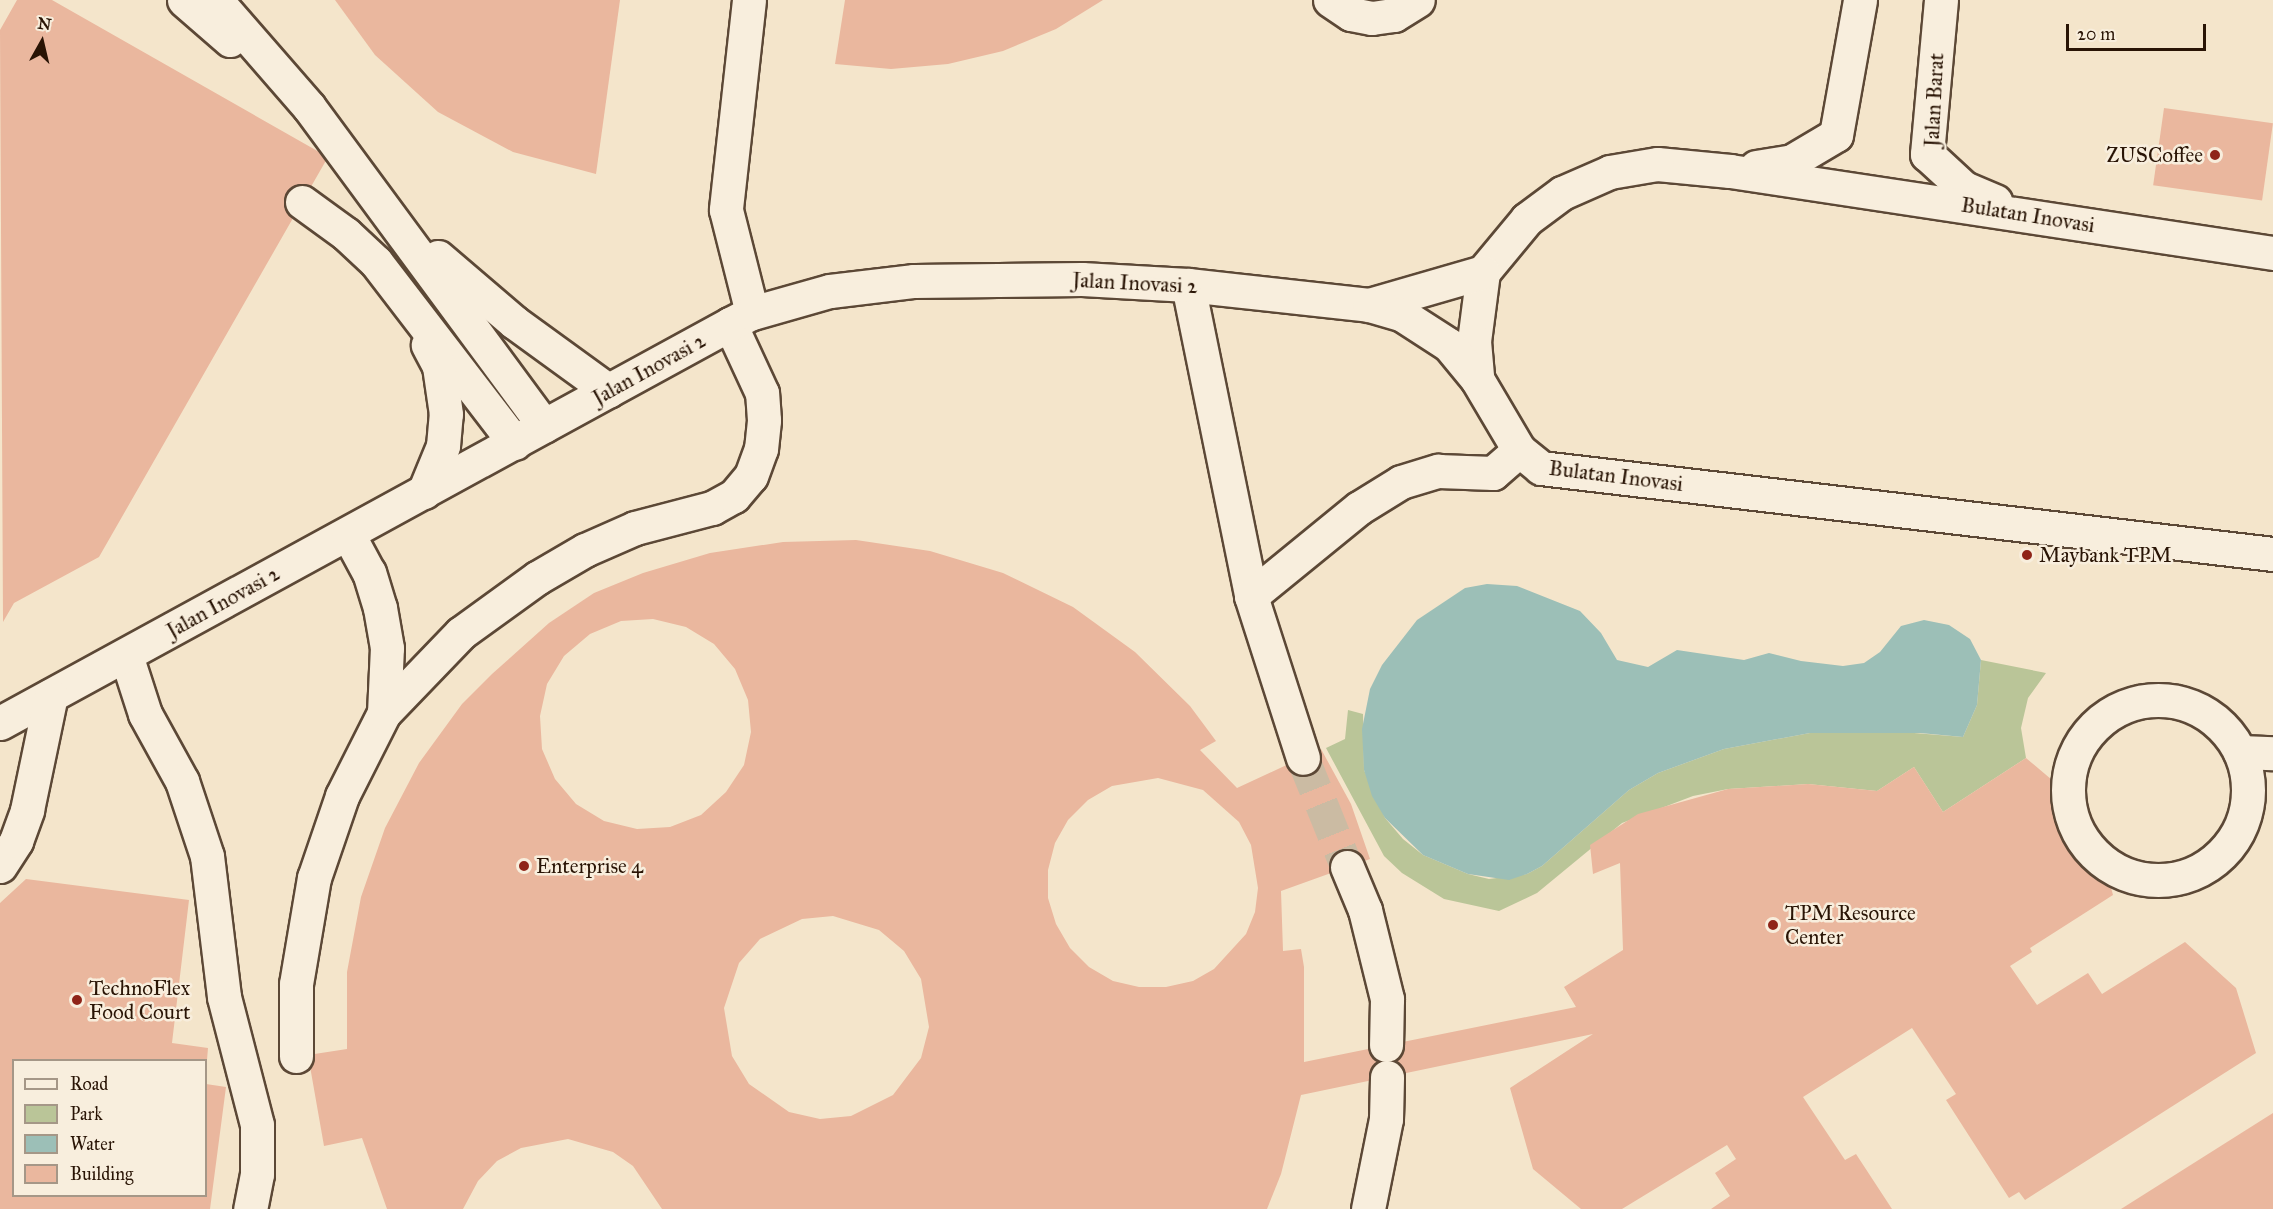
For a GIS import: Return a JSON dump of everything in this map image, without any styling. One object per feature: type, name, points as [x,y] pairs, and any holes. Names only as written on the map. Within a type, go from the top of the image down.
[{"type":"street","points":[[184,0],[309,106]]},
{"type":"street","points":[[216,0],[309,106],[544,426]]},
{"type":"street","points":[[296,1056],[296,984],[314,878],[342,796],[384,713],[461,633],[537,578],[626,531],[712,508],[734,496],[751,476],[761,449],[764,420],[762,393],[741,319],[726,210],[749,0]]},
{"type":"street","points":[[1330,0],[1351,14],[1372,18],[1394,15],[1418,0]]},
{"type":"street","points":[[1730,171],[1792,161],[1836,135],[1860,0]]},
{"type":"street","name":"Jalan Barat","points":[[1941,0],[1927,154],[1964,188],[2029,215]]},
{"type":"street","name":"Bulatan Inovasi","points":[[2273,253],[1730,171],[1657,164],[1610,172],[1562,193],[1527,219],[1483,272],[1474,341],[1477,379],[1519,450],[1541,468],[2273,554]]},
{"type":"street","points":[[371,191],[463,281],[609,391]]},
{"type":"street","points":[[302,202],[346,234],[405,297],[515,442]]},
{"type":"street","points":[[1369,305],[1483,272]]},
{"type":"street","name":"Jalan Inovasi 2","points":[[0,723],[741,319],[830,291],[914,281],[1082,279],[1188,285],[1369,305]]},
{"type":"street","points":[[1188,285],[1251,596],[1303,758]]},
{"type":"street","points":[[405,297],[439,366],[445,399],[443,446],[424,492]]},
{"type":"street","points":[[1369,305],[1401,314],[1449,345],[1477,379]]},
{"type":"street","points":[[1251,596],[1359,508],[1401,482],[1438,471],[1493,473],[1519,450]]},
{"type":"street","points":[[348,534],[369,573],[380,608],[387,648],[384,713]]},
{"type":"street","points":[[126,655],[145,714],[182,781],[207,856],[224,997],[257,1125],[257,1174],[250,1209]]},
{"type":"street","points":[[0,866],[16,841],[27,810],[51,695]]},
{"type":"street","points":[[2152,699],[2188,705],[2205,712],[2225,730],[2240,752],[2260,806],[2223,853],[2202,869],[2176,878],[2149,880],[2122,873],[2099,860],[2081,839],[2070,814],[2066,788],[2071,762],[2083,737],[2102,718],[2126,705],[2152,699]]},
{"type":"street","points":[[2240,752],[2273,753]]},
{"type":"street","points":[[1347,867],[1365,910],[1387,999],[1386,1119],[1368,1209]]},
{"type":"green space","points":[[1981,660],[2046,673],[2028,698],[2021,728],[2026,758],[1943,812],[1914,767],[1877,791],[1808,784],[1728,789],[1693,796],[1622,823],[1537,893],[1499,911],[1444,899],[1402,873],[1384,856],[1326,748],[1345,739],[1348,710],[1363,714],[1364,770],[1385,818],[1403,839],[1423,855],[1468,874],[1489,879],[1527,874],[1542,866],[1629,790],[1658,773],[1724,749],[1810,733],[1902,732],[1963,737],[1977,705]]},
{"type":"water","points":[[1487,584],[1517,586],[1580,611],[1601,633],[1617,660],[1648,667],[1677,650],[1744,660],[1769,653],[1801,661],[1843,666],[1864,663],[1880,652],[1901,626],[1924,620],[1949,625],[1970,639],[1981,660],[1977,705],[1963,737],[1920,733],[1810,733],[1724,749],[1658,773],[1629,790],[1542,866],[1527,874],[1509,880],[1468,874],[1423,855],[1385,818],[1372,796],[1364,770],[1362,729],[1370,689],[1382,665],[1417,620],[1465,588]]},
{"type":"building","points":[[17,0],[52,0],[328,157],[99,557],[14,603],[3,622],[0,30]]},
{"type":"building","points":[[335,0],[620,0],[596,174],[513,152],[438,112],[375,55]]},
{"type":"building","points":[[845,0],[1103,0],[1056,29],[1003,51],[948,64],[891,69],[835,64]]},
{"type":"building","name":"ZUSCoffee","points":[[2164,108],[2273,123],[2262,201],[2153,185]]},
{"type":"building","points":[[856,540],[930,551],[1003,573],[1073,607],[1135,652],[1190,706],[1216,741],[1200,750],[1237,788],[1321,749],[1351,804],[1370,859],[1281,891],[1283,951],[1301,949],[1304,967],[1304,1062],[1576,1007],[1564,987],[1623,950],[1620,863],[1593,874],[1590,845],[1638,814],[1728,789],[1808,784],[1877,791],[1914,767],[1943,812],[2026,758],[2091,813],[2113,895],[2030,948],[2032,952],[2010,966],[2037,1005],[2088,973],[2102,994],[2185,942],[2236,988],[2256,1053],[2025,1200],[2019,1192],[2009,1198],[1946,1100],[1956,1094],[1912,1028],[1803,1097],[1845,1160],[1856,1154],[1892,1209],[1711,1209],[1730,1196],[1715,1173],[1736,1159],[1727,1145],[1622,1209],[1581,1209],[1533,1169],[1510,1088],[1593,1034],[1301,1095],[1281,1174],[1267,1209],[662,1209],[633,1166],[613,1152],[568,1139],[521,1148],[497,1161],[478,1181],[463,1209],[387,1209],[362,1138],[324,1146],[308,1055],[347,1049],[347,972],[361,897],[385,828],[419,763],[462,704],[492,674],[549,623],[594,593],[643,573],[710,553],[783,542]],"holes":[[[653,619],[686,627],[714,644],[735,669],[748,700],[751,732],[744,765],[726,792],[701,815],[670,827],[637,829],[604,821],[576,804],[555,779],[542,749],[540,716],[547,684],[564,656],[590,634],[621,621]],[[1158,778],[1203,790],[1239,822],[1251,845],[1258,888],[1255,912],[1246,934],[1214,969],[1193,981],[1166,987],[1139,987],[1113,981],[1089,967],[1070,948],[1056,924],[1048,898],[1048,870],[1055,843],[1068,820],[1088,800],[1112,786]],[[833,916],[879,930],[904,951],[921,979],[929,1027],[921,1058],[893,1095],[851,1116],[820,1119],[789,1112],[749,1084],[732,1056],[724,1008],[739,963],[760,939],[802,919]]]},
{"type":"building","points":[[26,879],[189,900],[172,1043],[208,1048],[207,1060],[12,1059],[12,1197],[207,1197],[207,1084],[226,1087],[210,1209],[0,1209],[0,903]]},
{"type":"building","points":[[2273,1113],[2273,1209],[2121,1209]]},
{"type":"tunnel","points":[[1303,758],[1347,867]]},
{"type":"place","name":"ZUSCoffee","points":[[2215,155]]},
{"type":"place","name":"Maybank TPM","points":[[2027,555]]},
{"type":"place","name":"Enterprise 4","points":[[524,866]]},
{"type":"place","name":"TPM Resource Center","points":[[1773,925]]},
{"type":"place","name":"TechnoFlex Food Court","points":[[77,1000]]}]
